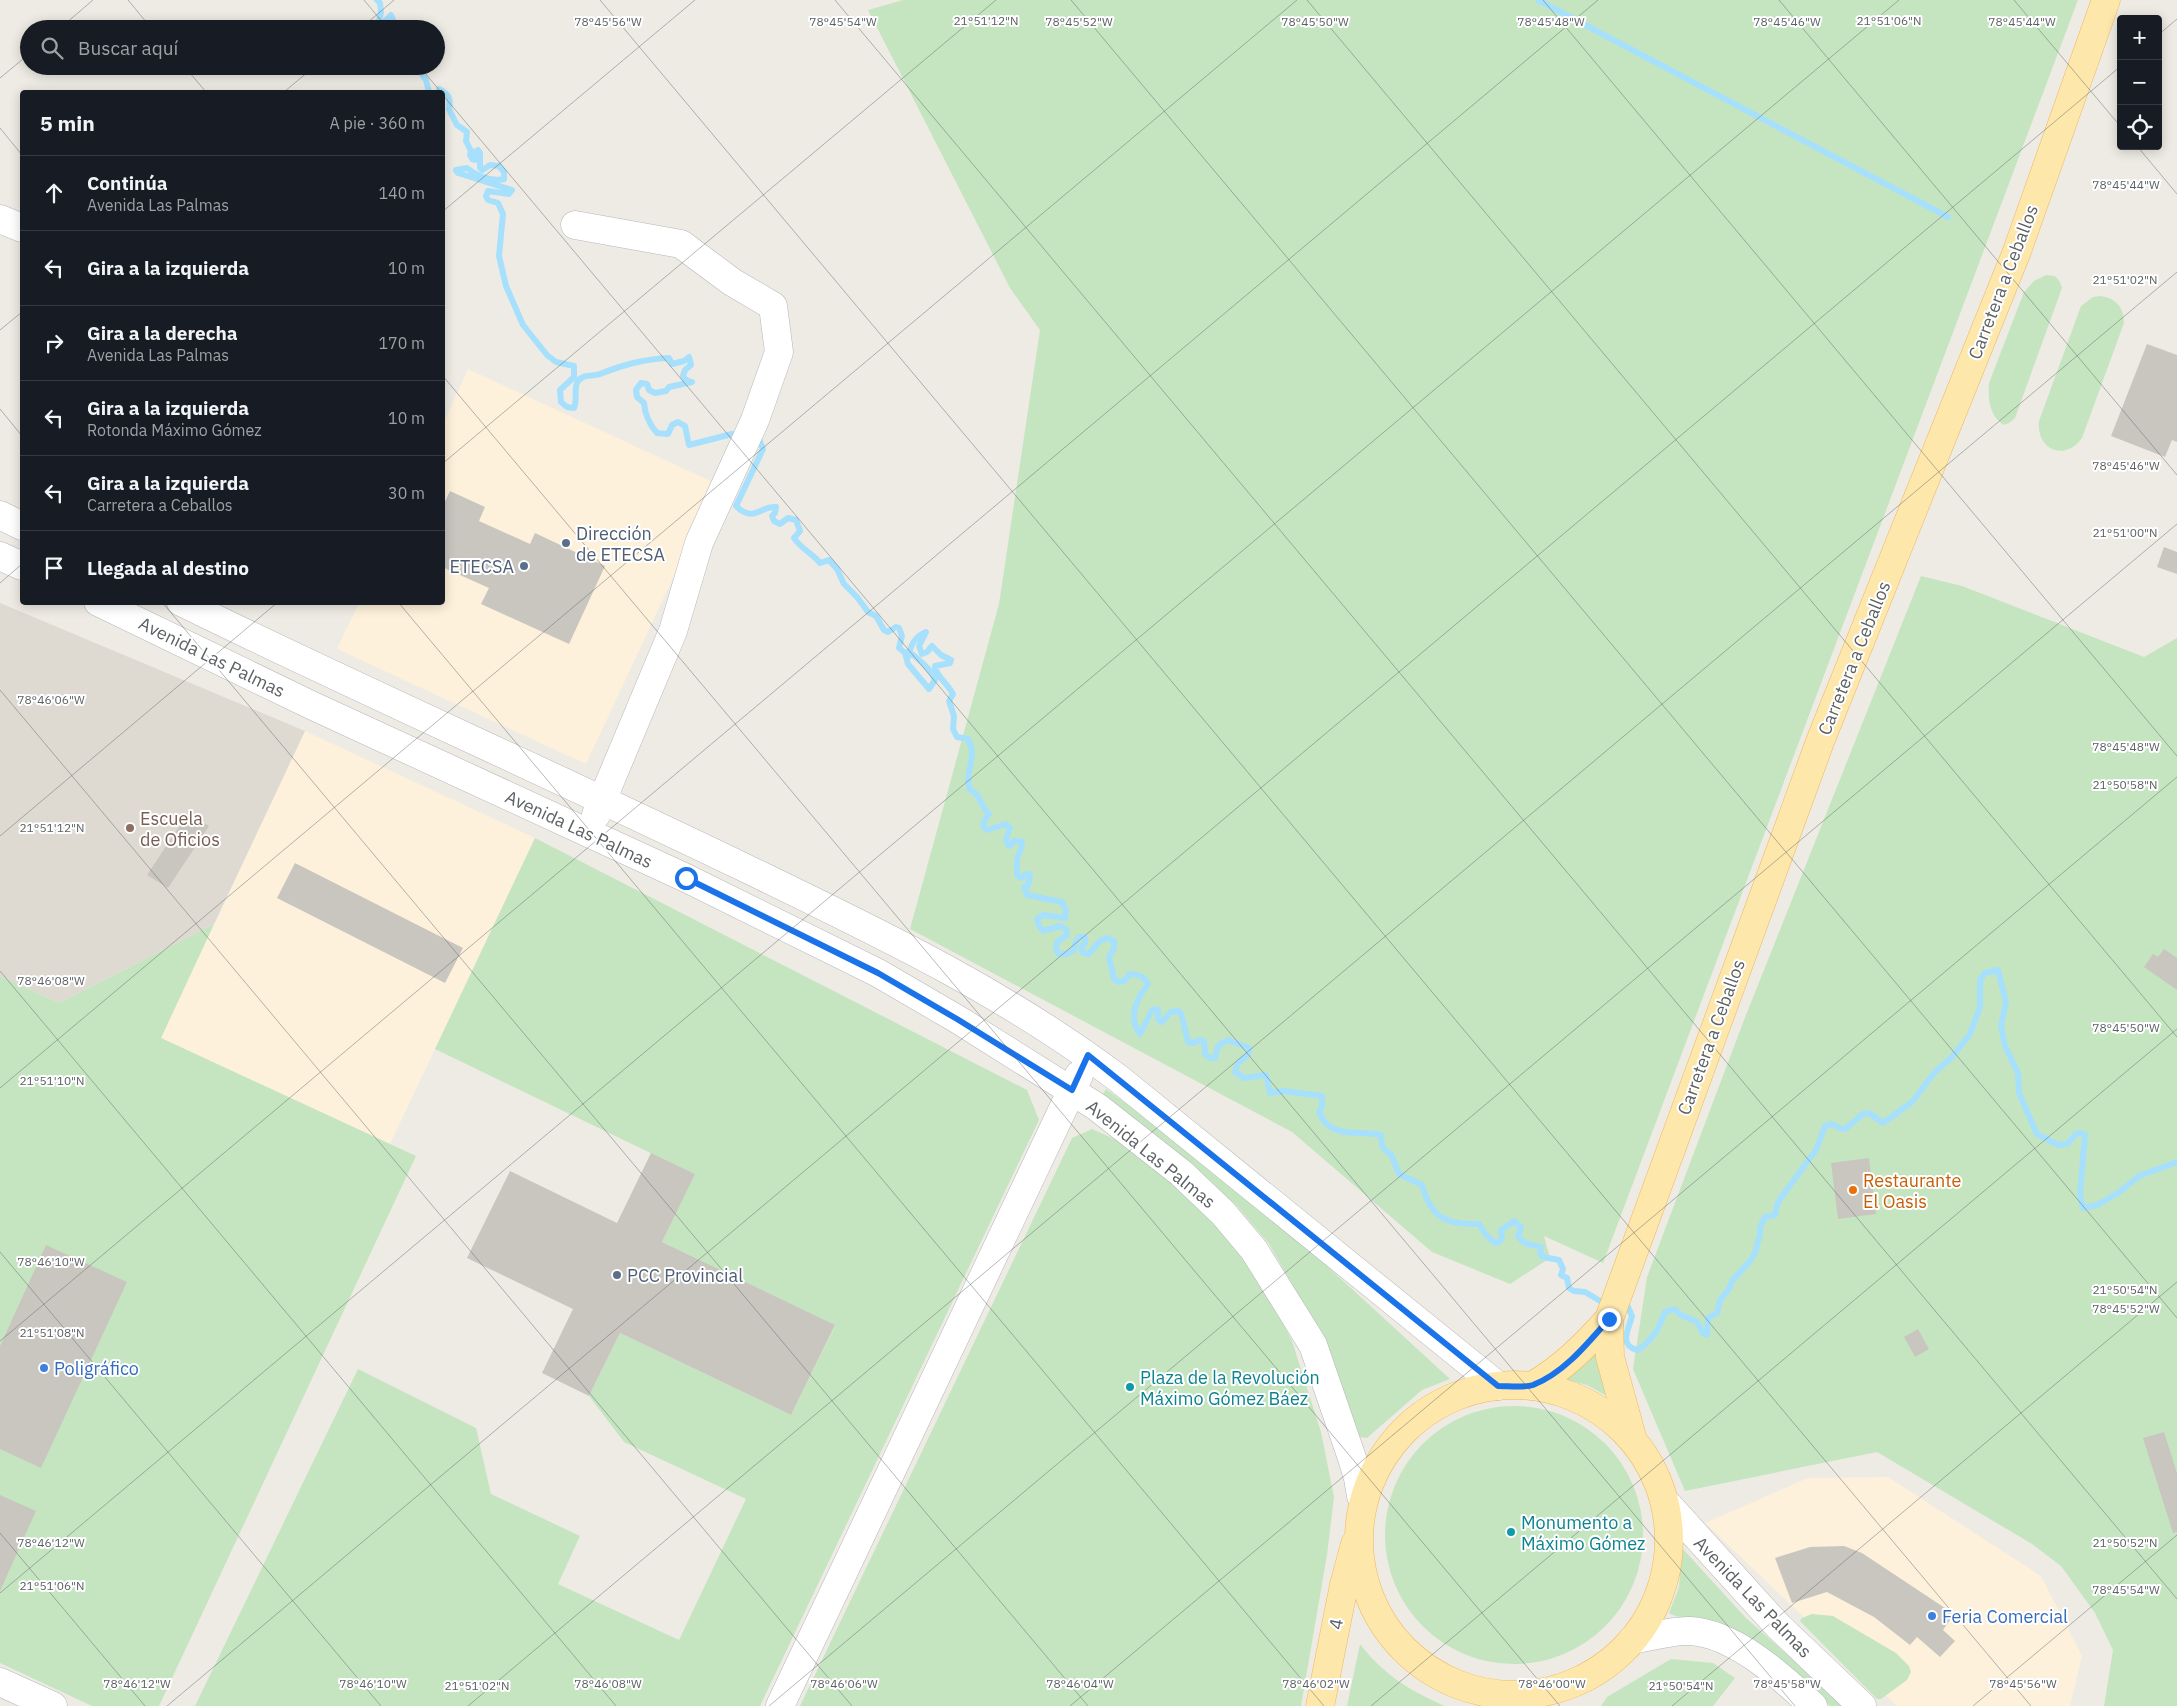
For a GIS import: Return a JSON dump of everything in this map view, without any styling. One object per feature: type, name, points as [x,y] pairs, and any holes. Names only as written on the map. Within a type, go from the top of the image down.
[{"type":"main road","name":"Carretera a Ceballos","points":[[1532,1386],[1554,1373],[1582,1350],[1609,1319],[1821,739],[2017,250],[2106,0]]},
{"type":"main road","name":"Carretera a Ceballos","points":[[1609,1319],[1610,1357],[1632,1438]]},
{"type":"main road","points":[[1558,1706],[1579,1681],[1632,1640],[1654,1607],[1667,1569],[1672,1536],[1669,1506],[1664,1492],[1646,1458],[1632,1438],[1598,1409],[1566,1393],[1532,1386],[1498,1386],[1443,1402],[1398,1438],[1379,1463],[1361,1496],[1356,1543],[1370,1598],[1391,1634],[1420,1664],[1456,1684],[1497,1694],[1539,1693],[1579,1681]]},
{"type":"main road","name":"4","points":[[1320,1706],[1344,1585],[1356,1543]]},
{"type":"street","points":[[0,219],[20,227]]},
{"type":"street","points":[[575,225],[680,244],[732,282],[773,306],[779,352],[755,420],[699,543],[673,631],[604,800],[588,832]]},
{"type":"street","points":[[0,515],[20,525]]},
{"type":"street","points":[[0,556],[20,565]]},
{"type":"street","name":"Avenida Las Palmas","points":[[104,605],[226,664],[588,832],[878,973],[957,1019],[1098,1107],[1181,1173],[1223,1213],[1254,1250],[1313,1345],[1352,1458],[1361,1496]]},
{"type":"street","name":"Avenida Las Palmas","points":[[187,605],[482,746],[604,800],[894,940],[995,996],[1088,1055],[1498,1386]]},
{"type":"street","points":[[226,664],[241,632]]},
{"type":"street","points":[[780,1706],[1088,1055]]},
{"type":"street","name":"Avenida Las Palmas","points":[[1669,1506],[1778,1626],[1862,1706]]},
{"type":"street","name":"Avenida Las Palmas","points":[[1632,1640],[1689,1631],[1718,1637],[1742,1649],[1792,1686],[1813,1706]]},
{"type":"street","points":[[0,1682],[53,1706]]},
{"type":"shaded area","name":"Dirección de ETECSA","points":[[468,369],[717,484],[586,764],[337,649],[358,605],[445,605],[445,420]]},
{"type":"shaded area","name":"Escuela de Oficios","points":[[0,603],[305,731],[214,924],[59,1003],[0,976]]},
{"type":"shaded area","points":[[305,731],[535,838],[390,1144],[161,1038]]},
{"type":"shaded area","name":"Feria Comercial","points":[[1888,1477],[2041,1576],[2082,1656],[2070,1706],[1897,1706],[1705,1523],[1808,1478]]},
{"type":"green space","points":[[903,0],[2078,0],[1603,1263],[1544,1236],[1550,1258],[1510,1284],[1432,1252],[1292,1132],[910,929],[999,604],[1040,330],[1010,288],[868,10]]},
{"type":"green space","points":[[2046,275],[2055,276],[2062,288],[2015,418],[2004,425],[1995,417],[1990,407],[1989,383],[2024,292],[2034,281]]},
{"type":"green space","points":[[2100,296],[2115,301],[2118,304],[2124,317],[2124,323],[2082,438],[2068,450],[2060,451],[2047,445],[2042,439],[2039,431],[2039,421],[2081,306],[2093,297]]},
{"type":"green space","points":[[1921,576],[1962,586],[2144,657],[2177,638],[2177,1706],[2104,1706],[2113,1650],[2095,1613],[2061,1566],[2032,1544],[1877,1452],[1685,1491],[1633,1369],[1647,1277],[1744,1020]]},
{"type":"green space","name":"PCC Provincial","points":[[535,838],[1027,1090],[1039,1120],[760,1706],[195,1706],[358,1369],[476,1428],[491,1494],[580,1536],[558,1584],[679,1640],[746,1499],[624,1442],[589,1396],[620,1333],[791,1415],[835,1326],[662,1242],[694,1174],[435,1049]]},
{"type":"green space","points":[[214,924],[161,1038],[416,1156],[159,1706],[92,1706],[0,1663],[0,976],[59,1003]]},
{"type":"green space","points":[[1106,1089],[1242,1188],[1450,1379],[1422,1390],[1367,1438],[1358,1437],[1324,1340],[1269,1244],[1236,1205],[1102,1096]]},
{"type":"green space","name":"Plaza de la Revolución Máximo Gómez Báez","points":[[1092,1129],[1121,1142],[1163,1173],[1222,1232],[1254,1269],[1292,1341],[1321,1432],[1334,1497],[1327,1555],[1301,1706],[800,1706],[1072,1138]]},
{"type":"green space","points":[[1601,1342],[1605,1395],[1587,1385],[1564,1379]]},
{"type":"green space","points":[[1501,1406],[1527,1406],[1564,1415],[1586,1427],[1614,1453],[1634,1485],[1641,1510],[1643,1535],[1641,1560],[1634,1585],[1622,1607],[1596,1635],[1564,1655],[1552,1659],[1527,1664],[1501,1664],[1464,1655],[1442,1643],[1414,1617],[1394,1585],[1390,1573],[1385,1548],[1385,1522],[1394,1485],[1406,1463],[1432,1435],[1464,1415],[1476,1411]]},
{"type":"green space","points":[[1682,1548],[1745,1617],[1844,1706],[1830,1706],[1774,1658],[1727,1629],[1705,1619],[1680,1617],[1669,1613],[1679,1587]]},
{"type":"green space","points":[[1812,1614],[1833,1616],[1896,1653],[1909,1666],[1911,1672],[1907,1680],[1881,1699],[1877,1699],[1800,1621],[1802,1618]]},
{"type":"green space","points":[[1360,1644],[1378,1665],[1398,1681],[1445,1706],[1347,1706]]},
{"type":"green space","points":[[1671,1659],[1713,1663],[1735,1678],[1713,1706],[1601,1706],[1607,1697]]},
{"type":"building","points":[[2147,344],[2177,355],[2177,442],[2172,440],[2165,457],[2111,436]]},
{"type":"building","name":"ETECSA","points":[[450,491],[485,507],[479,521],[530,544],[535,533],[605,566],[569,644],[481,604],[489,588],[445,568],[445,502]]},
{"type":"building","points":[[2164,547],[2177,552],[2177,574],[2157,567]]},
{"type":"building","points":[[188,813],[209,826],[168,888],[147,875]]},
{"type":"building","points":[[295,863],[463,948],[445,983],[277,898]]},
{"type":"building","points":[[2164,949],[2177,958],[2177,990],[2144,967],[2153,954],[2158,957]]},
{"type":"building","name":"PCC Provincial","points":[[651,1153],[695,1174],[662,1242],[835,1325],[791,1415],[620,1333],[589,1396],[542,1373],[573,1309],[467,1258],[510,1171],[617,1223]]},
{"type":"building","points":[[1869,1158],[1876,1214],[1838,1219],[1831,1163]]},
{"type":"building","name":"Poligráfico","points":[[46,1245],[127,1282],[41,1468],[0,1449],[0,1346]]},
{"type":"building","points":[[1918,1329],[1929,1349],[1915,1357],[1904,1337]]},
{"type":"building","points":[[2164,1432],[2177,1473],[2177,1532],[2173,1533],[2143,1438]]},
{"type":"building","points":[[0,1495],[36,1511],[0,1591]]},
{"type":"building","points":[[1844,1546],[1862,1553],[1954,1614],[1943,1630],[1955,1641],[1940,1657],[1917,1637],[1910,1645],[1874,1617],[1827,1592],[1792,1603],[1775,1558],[1810,1547]]},
{"type":"waterway","points":[[377,0],[380,3],[381,12],[379,20]]},
{"type":"waterway","points":[[1538,0],[1948,217]]},
{"type":"waterway","points":[[386,20],[391,15],[393,20]]},
{"type":"waterway","points":[[422,75],[428,90]]},
{"type":"waterway","points":[[445,93],[450,102],[449,109],[457,125],[467,132],[466,141],[471,151],[472,159],[475,160],[474,153],[478,150],[480,153],[480,168],[482,170],[490,165],[499,166],[504,172],[504,179],[485,178],[467,168],[456,170],[458,173],[512,190],[509,194],[488,191],[486,196],[488,200],[498,203],[503,214],[499,256],[506,286],[523,325],[547,355],[556,362],[574,366],[574,377],[560,390],[561,402],[567,407],[574,408],[577,384],[583,377],[597,375],[642,361],[669,358],[672,364],[684,361],[689,357],[691,365],[685,370],[683,376],[686,380],[692,382],[669,387],[666,391],[655,393],[649,390],[647,384],[641,383],[636,390],[637,397],[644,403],[646,415],[652,426],[657,433],[668,434],[672,425],[678,422],[685,426],[689,445],[732,434],[740,435]]},
{"type":"waterway","points":[[755,438],[759,439],[763,449],[736,506],[742,511],[753,514],[776,507],[775,513],[772,516],[774,521],[780,524],[788,518],[796,520],[800,531],[794,538],[797,542],[820,563],[829,560],[837,569],[844,584],[868,612],[876,616],[884,630],[888,632],[896,627],[899,628],[902,636],[899,648],[909,656],[914,641],[926,632],[919,646],[922,654],[927,652],[932,646],[941,655],[951,660],[950,663],[935,666],[939,676],[953,694],[949,701],[954,716],[953,729],[957,737],[968,739],[971,746],[972,759],[968,783],[970,790],[976,794],[989,814],[983,826],[987,830],[1006,824],[1010,828],[1006,839],[1008,845],[1010,846],[1014,841],[1021,841],[1022,846],[1017,859],[1017,875],[1021,878],[1026,874],[1030,875],[1028,886],[1024,887],[1027,895],[1062,902],[1066,911],[1065,918],[1043,915],[1037,919],[1043,931],[1060,926],[1066,929],[1067,935],[1057,942],[1058,954],[1067,954],[1074,950],[1079,937],[1085,937],[1085,943],[1081,948],[1083,953],[1089,954],[1100,941],[1107,938],[1114,941],[1114,948],[1109,957],[1114,979],[1119,982],[1124,981],[1130,974],[1142,977],[1148,984],[1137,1001],[1134,1014],[1136,1028],[1140,1034],[1152,1010],[1158,1009],[1158,1019],[1162,1022],[1171,1012],[1179,1011],[1189,1043],[1199,1040],[1204,1041],[1205,1054],[1210,1058],[1215,1058],[1218,1046],[1228,1040],[1249,1048],[1248,1055],[1238,1063],[1235,1072],[1244,1078],[1266,1075],[1270,1093],[1283,1091],[1322,1096],[1322,1106],[1319,1113],[1326,1124],[1341,1131],[1381,1135],[1383,1146],[1391,1154],[1399,1174],[1422,1185],[1435,1212],[1449,1221],[1479,1224],[1486,1235],[1495,1243],[1499,1242],[1502,1238],[1501,1230],[1514,1221],[1521,1227],[1518,1236],[1523,1242],[1541,1247],[1540,1254],[1543,1257],[1559,1260],[1563,1269],[1561,1275],[1567,1278],[1569,1288],[1574,1291],[1585,1292],[1607,1305]]},
{"type":"waterway","points":[[905,653],[908,664],[929,689],[935,680],[933,675],[909,651]]},
{"type":"waterway","points":[[1622,1304],[1628,1307],[1632,1316],[1626,1336],[1626,1340],[1631,1348],[1637,1350],[1647,1343],[1654,1334],[1665,1312],[1674,1309],[1681,1315],[1697,1322],[1703,1333],[1707,1335],[1708,1318],[1717,1313],[1720,1300],[1729,1289],[1732,1281],[1755,1253],[1760,1227],[1765,1217],[1775,1215],[1780,1199],[1816,1150],[1825,1126],[1832,1124],[1845,1129],[1863,1114],[1869,1113],[1883,1123],[1912,1102],[1935,1072],[1952,1057],[1970,1034],[1980,1007],[1980,980],[1985,973],[1998,970],[2006,1002],[2001,1026],[2005,1046],[2018,1073],[2019,1093],[2037,1134],[2058,1145],[2067,1144],[2076,1134],[2082,1133],[2085,1135],[2080,1195],[2083,1208],[2097,1205],[2118,1193],[2139,1176],[2177,1162]]},
{"type":"place","name":"Dirección de ETECSA","points":[[566,543]]},
{"type":"place","name":"ETECSA","points":[[524,566]]},
{"type":"place","name":"Escuela de Oficios","points":[[130,828]]},
{"type":"place","name":"Restaurante El Oasis","points":[[1853,1190]]},
{"type":"place","name":"PCC Provincial","points":[[617,1275]]},
{"type":"place","name":"Poligráfico","points":[[44,1368]]},
{"type":"place","name":"Plaza de la Revolución Máximo Gómez Báez","points":[[1130,1387]]},
{"type":"place","name":"Monumento a Máximo Gómez","points":[[1511,1532]]},
{"type":"place","name":"Feria Comercial","points":[[1932,1616]]},
{"type":"route","points":[[686,878],[878,973],[1072,1090],[1088,1055],[1498,1386],[1532,1386],[1554,1373],[1582,1350],[1609,1319]]}]
